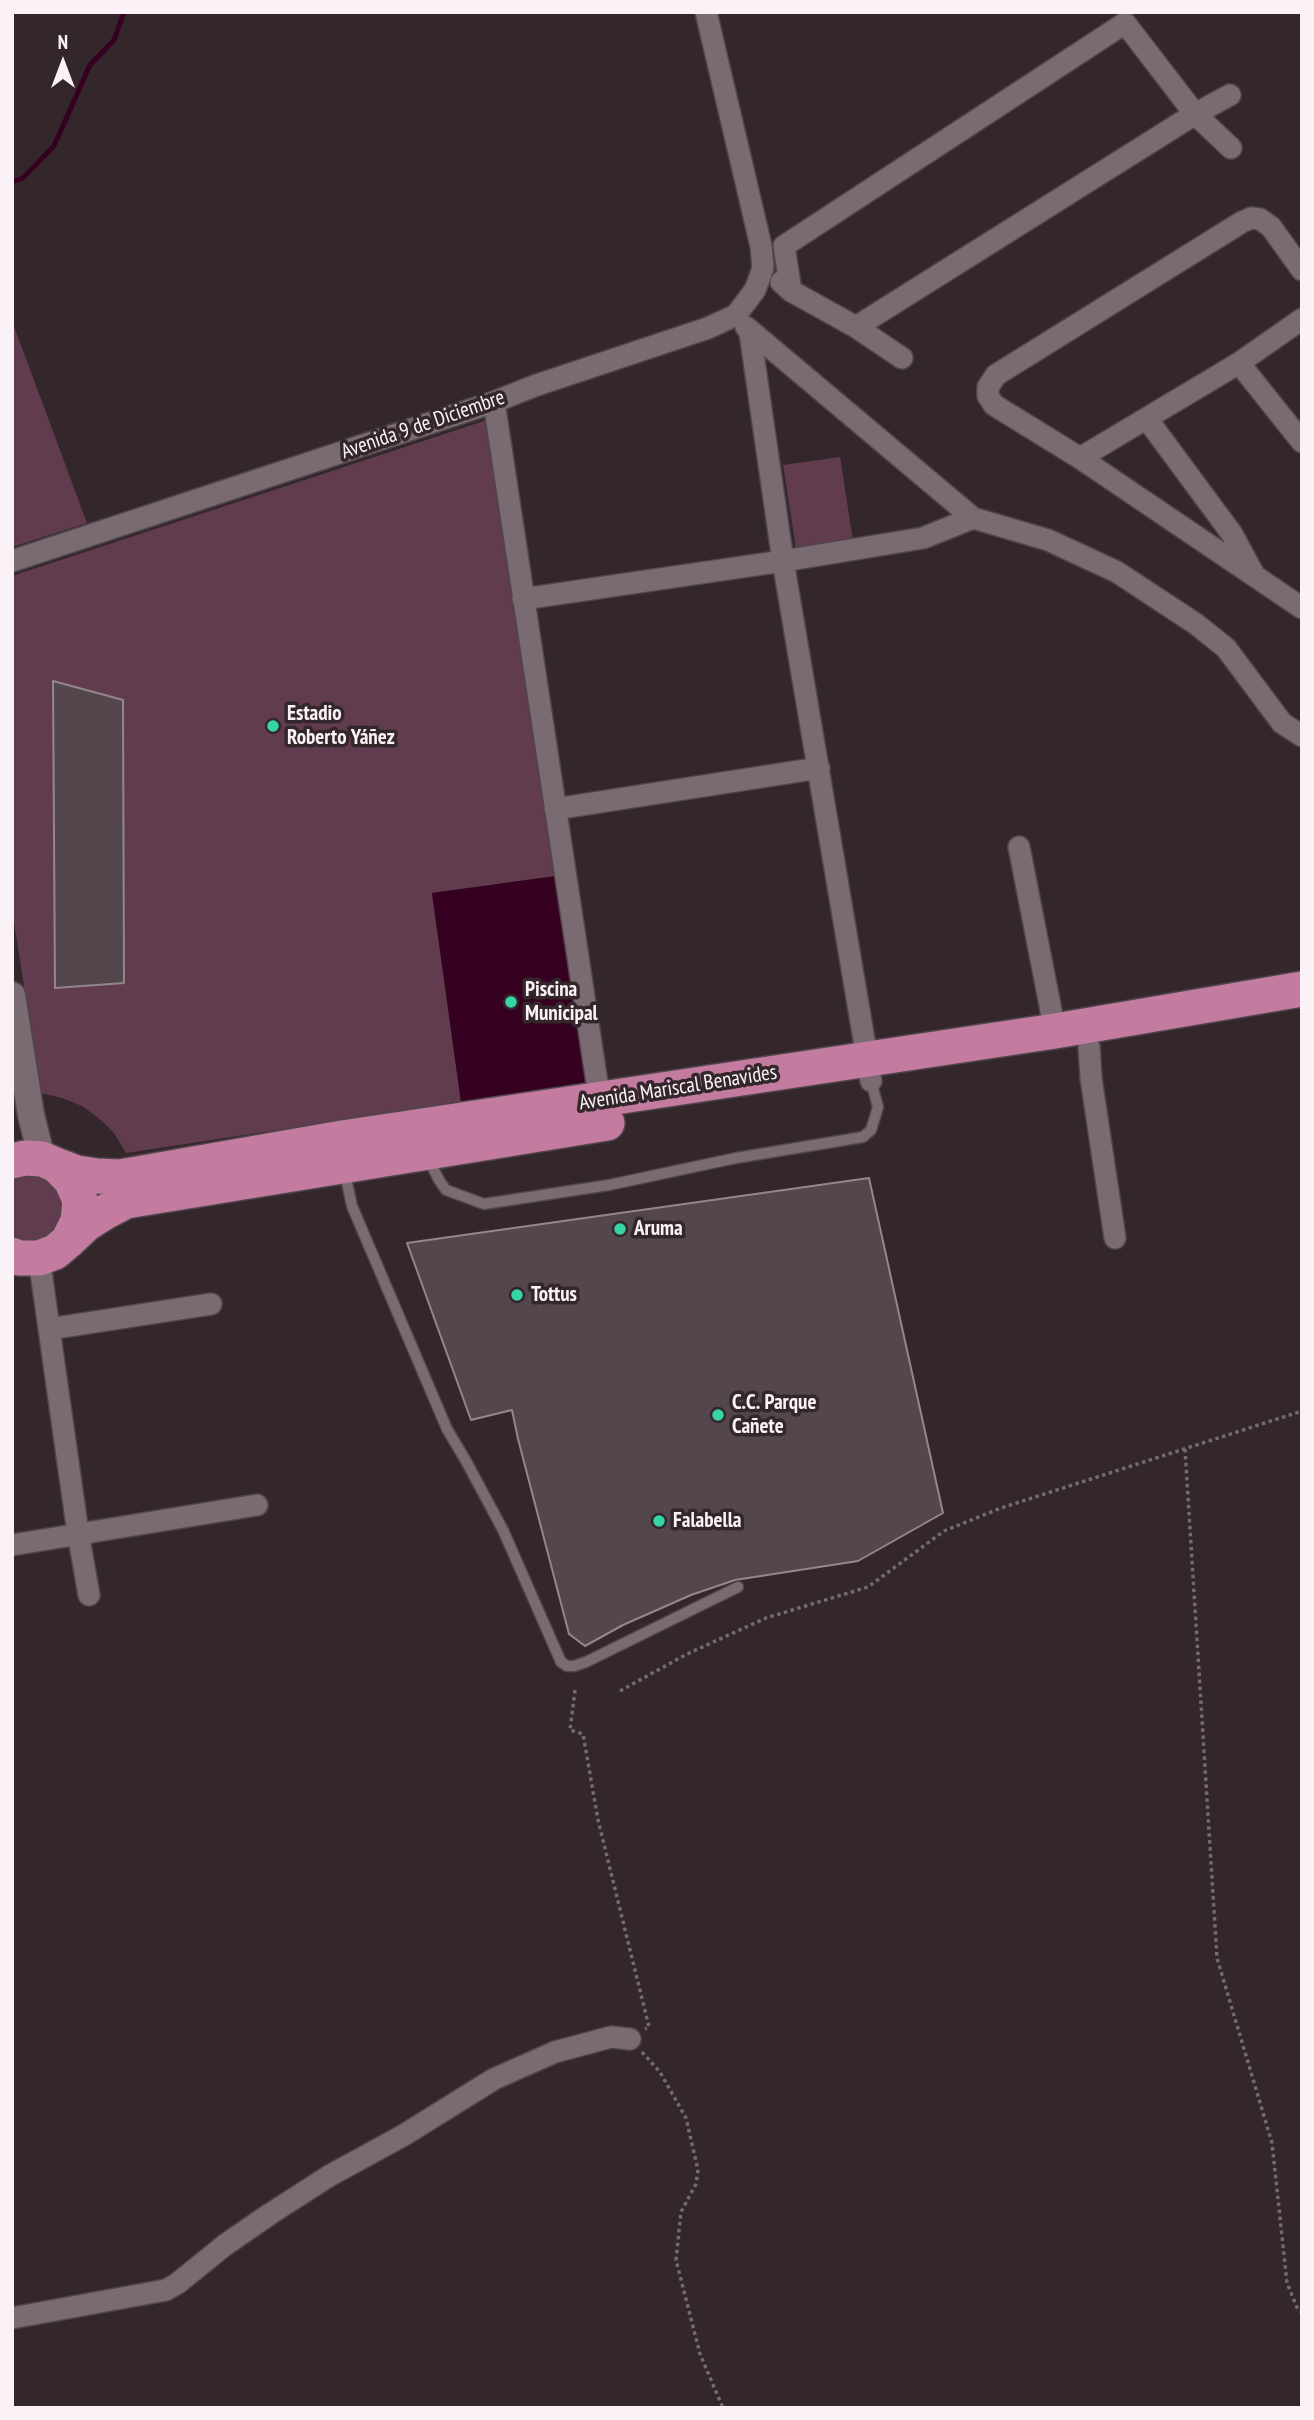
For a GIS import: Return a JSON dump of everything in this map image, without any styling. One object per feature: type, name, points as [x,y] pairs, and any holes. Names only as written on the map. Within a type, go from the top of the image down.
[{"type":"highway","name":"Avenida Mariscal Benavides","points":[[37,1162],[87,1175],[120,1177],[343,1152],[870,1069],[1055,1031],[1302,989]]},
{"type":"highway","name":"Avenida Mariscal Benavides","points":[[870,1069],[1089,1045],[1302,1011]]},
{"type":"highway","name":"Avenida Mariscal Benavides","points":[[26,1257],[55,1252],[96,1218],[126,1201],[343,1152],[426,1154],[602,1112]]},
{"type":"highway","points":[[37,1162],[71,1180],[80,1200],[78,1222],[68,1241]]},
{"type":"street","points":[[706,12],[757,222],[763,268],[755,290],[736,315],[750,333],[973,518],[1048,540],[1117,572],[1196,624],[1226,648],[1282,723],[1302,736]]},
{"type":"street","points":[[791,291],[784,246],[1125,23],[1195,114],[1231,148]]},
{"type":"street","points":[[856,327],[1195,114],[1230,95]]},
{"type":"street","points":[[1302,270],[1271,227],[1260,219],[1251,218],[996,375],[988,387],[988,396],[994,405],[1080,458],[1302,608]]},
{"type":"street","points":[[763,268],[791,291],[856,327],[902,358]]},
{"type":"street","name":"Avenida 9 de Diciembre","points":[[12,561],[494,402],[708,328],[736,315]]},
{"type":"street","points":[[1080,458],[1239,363],[1302,320]]},
{"type":"street","points":[[750,333],[783,561],[870,1069]]},
{"type":"street","points":[[1239,363],[1302,442]]},
{"type":"street","points":[[494,402],[602,1112]]},
{"type":"street","points":[[1147,419],[1232,534],[1254,575]]},
{"type":"street","points":[[523,599],[923,538],[973,518]]},
{"type":"street","points":[[555,809],[819,768]]},
{"type":"street","points":[[1019,846],[1055,1031]]},
{"type":"street","points":[[12,995],[37,1162]]},
{"type":"street","points":[[1089,1045],[1091,1077],[1115,1238]]},
{"type":"street","points":[[26,1257],[49,1329],[89,1595]]},
{"type":"street","points":[[49,1329],[211,1304]]},
{"type":"street","points":[[12,1545],[257,1505]]},
{"type":"street","points":[[12,2318],[166,2290],[280,2207],[494,2080],[555,2052],[611,2037],[630,2039]]},
{"type":"lane","points":[[426,1154],[446,1190],[484,1204],[609,1185],[736,1158],[863,1137],[871,1130],[878,1107],[870,1069]]},
{"type":"lane","points":[[343,1152],[352,1206],[442,1418],[503,1530],[562,1662],[567,1666],[574,1666],[586,1662],[738,1587]]},
{"type":"path","points":[[620,1691],[687,1654],[766,1618],[868,1587],[944,1531],[1001,1508],[1302,1411]]},
{"type":"path","points":[[1185,1449],[1217,1958],[1272,2143],[1287,2283],[1298,2310],[1302,2312]]},
{"type":"shaded area","points":[[12,321],[87,523],[12,547]]},
{"type":"shaded area","name":"Estadio Roberto Yáñez","points":[[487,420],[556,876],[432,893],[461,1102],[126,1153],[114,1133],[82,1106],[41,1093],[12,910],[12,576]]},
{"type":"shaded area","points":[[840,457],[854,547],[797,555],[783,465]]},
{"type":"shaded area","name":"Piscina Municipal","points":[[556,876],[587,1084],[461,1102],[432,893]]},
{"type":"shaded area","points":[[22,1170],[57,1180],[68,1214],[47,1243],[12,1242],[12,1173]]},
{"type":"building","points":[[53,681],[123,700],[124,983],[55,988]]},
{"type":"building","name":"C.C. Parque Cañete","points":[[869,1178],[943,1513],[858,1561],[735,1580],[691,1595],[623,1625],[585,1646],[569,1634],[512,1410],[471,1420],[407,1243]]},
{"type":"waterway","points":[[12,182],[23,178],[54,146],[90,65],[114,40],[124,12]]},
{"type":"place","name":"Estadio Roberto Yáñez","points":[[273,726]]},
{"type":"place","name":"Piscina Municipal","points":[[511,1002]]},
{"type":"place","name":"Aruma","points":[[620,1229]]},
{"type":"place","name":"Tottus","points":[[517,1295]]},
{"type":"place","name":"C.C. Parque Cañete","points":[[718,1415]]},
{"type":"place","name":"Falabella","points":[[659,1521]]}]
